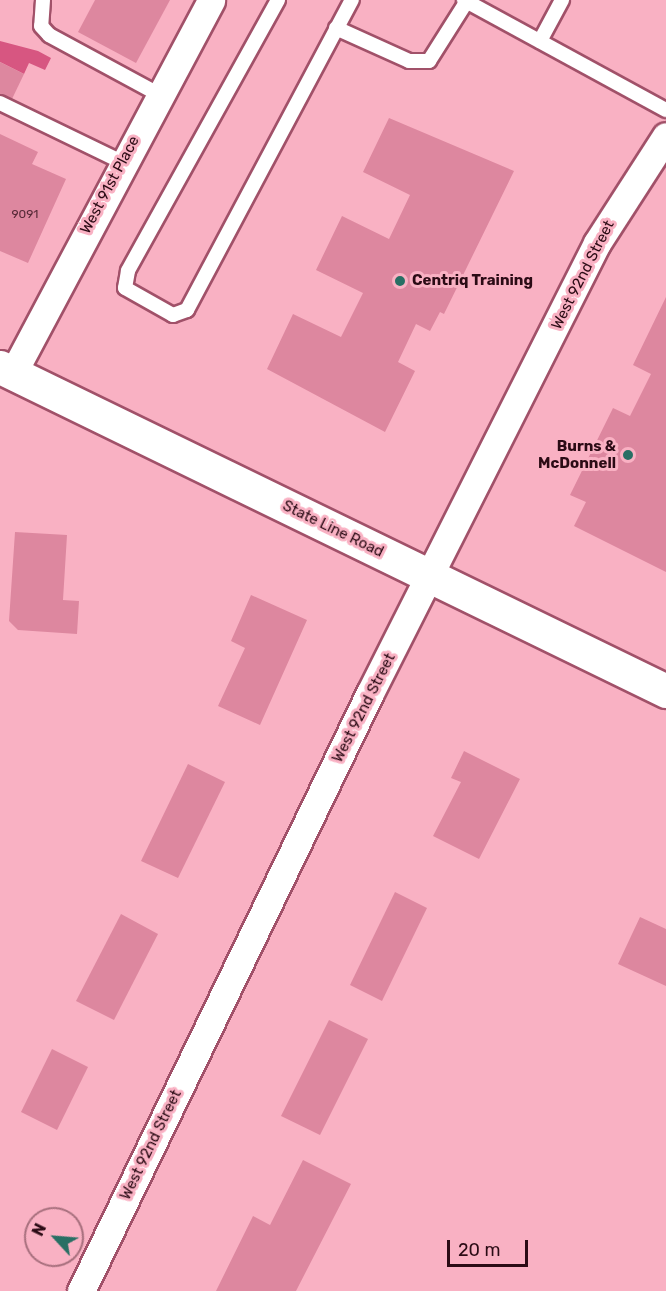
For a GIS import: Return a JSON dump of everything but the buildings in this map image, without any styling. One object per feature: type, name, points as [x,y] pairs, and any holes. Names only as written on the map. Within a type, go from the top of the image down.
[{"type":"main road","name":"State Line Road","points":[[6,370],[666,691]]},
{"type":"street","name":"West 91st Place","points":[[6,370],[211,0]]},
{"type":"street","name":"West 92nd Street","points":[[81,1291],[597,243],[666,136]]},
{"type":"lane","points":[[43,0],[41,26],[49,35],[158,94]]},
{"type":"lane","points":[[278,0],[128,271],[125,288],[172,315],[187,310],[352,0]]},
{"type":"lane","points":[[540,41],[562,0]]},
{"type":"lane","points":[[336,28],[409,61],[429,61],[466,1],[666,110]]},
{"type":"lane","points":[[0,103],[122,162]]},
{"type":"shaded area","points":[[0,41],[38,51],[51,58],[45,70],[29,63],[24,74],[0,62]]},
{"type":"place","name":"Centriq Training","points":[[400,281]]},
{"type":"place","name":"Burns & McDonnell","points":[[628,455]]}]
